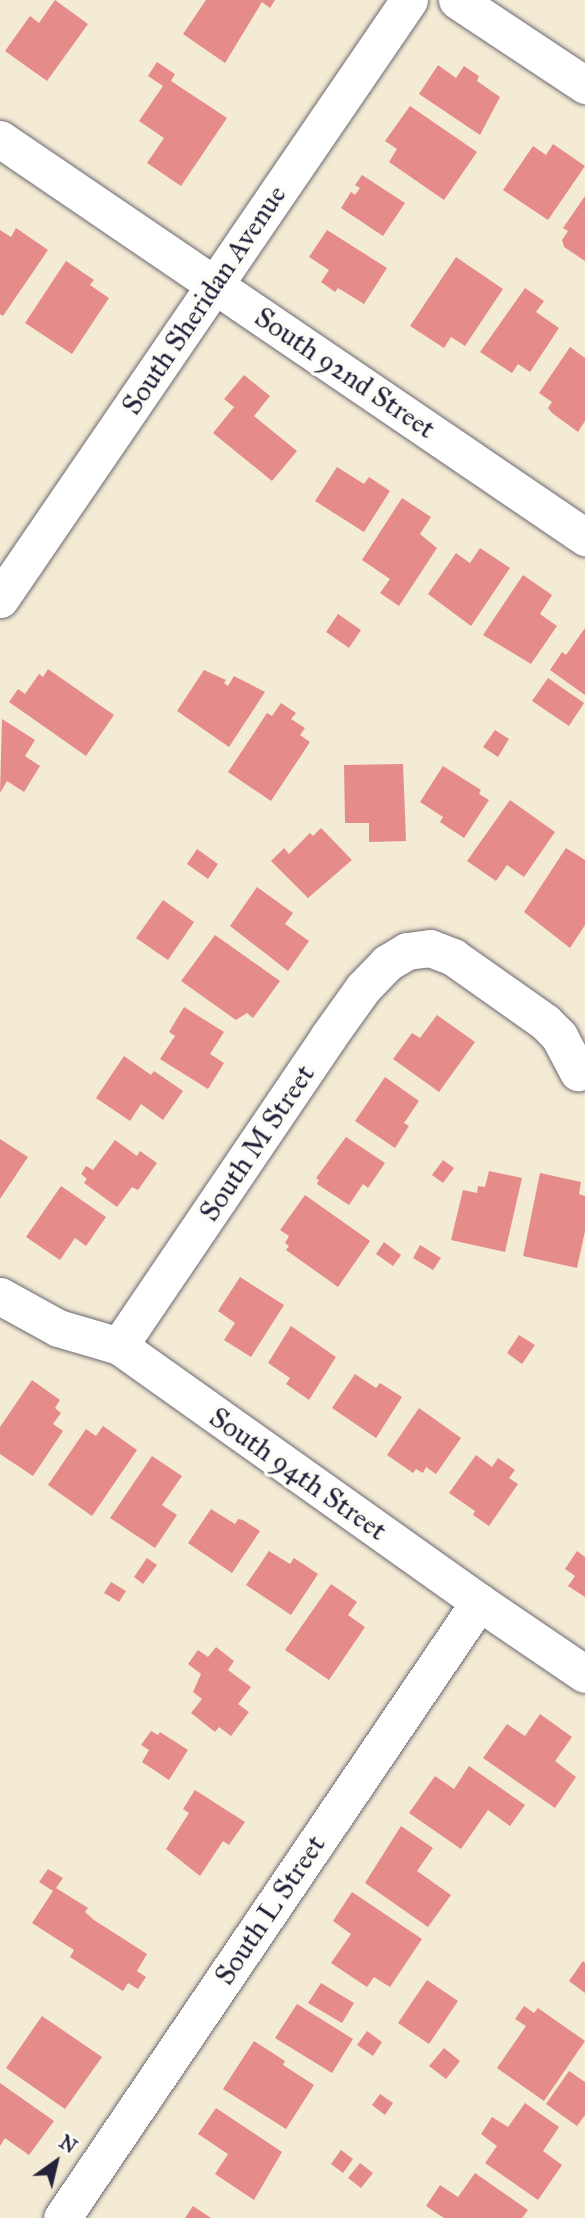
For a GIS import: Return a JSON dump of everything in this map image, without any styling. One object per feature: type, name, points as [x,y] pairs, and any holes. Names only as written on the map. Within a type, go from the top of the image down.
[{"type":"street","name":"South Sheridan Avenue","points":[[0,599],[409,0]]},
{"type":"street","points":[[457,0],[585,85]]},
{"type":"street","name":"South 92nd Street","points":[[0,139],[585,537]]},
{"type":"street","name":"South M Street","points":[[119,1346],[363,988],[387,963],[407,951],[430,948],[453,957],[526,1007],[559,1035],[578,1072]]},
{"type":"street","name":"South 94th Street","points":[[0,1296],[58,1328],[119,1346],[479,1602],[585,1674]]},
{"type":"street","name":"South L Street","points":[[62,2218],[479,1602]]},
{"type":"building","points":[[55,0],[88,24],[47,81],[5,51],[30,16],[39,23]]},
{"type":"building","points":[[206,0],[275,0],[270,8],[262,2],[225,63],[183,34]]},
{"type":"building","points":[[157,62],[175,74],[171,81],[227,118],[181,186],[147,163],[164,138],[139,121],[163,86],[148,76]]},
{"type":"building","points":[[438,65],[456,78],[464,66],[479,76],[477,81],[500,97],[480,135],[419,94]]},
{"type":"building","points":[[410,106],[477,152],[444,200],[389,162],[397,149],[385,141]]},
{"type":"building","points":[[553,144],[585,166],[548,220],[503,190],[533,146],[546,155]]},
{"type":"building","points":[[362,175],[405,203],[383,236],[341,208],[351,192],[355,195],[360,188],[355,185]]},
{"type":"building","points":[[585,196],[585,261],[564,247],[562,240],[568,231],[563,228]]},
{"type":"building","points":[[16,228],[48,250],[3,316],[0,314],[0,230],[11,237]]},
{"type":"building","points":[[327,230],[387,268],[364,304],[338,288],[335,292],[321,282],[329,270],[309,257]]},
{"type":"building","points":[[456,257],[503,289],[465,346],[451,337],[444,348],[410,326]]},
{"type":"building","points":[[66,261],[94,280],[90,285],[109,298],[72,354],[25,323]]},
{"type":"building","points":[[525,288],[544,301],[536,312],[559,328],[530,372],[518,364],[512,373],[480,352]]},
{"type":"building","points":[[570,347],[585,358],[585,421],[578,432],[552,413],[548,408],[552,402],[539,393]]},
{"type":"building","points":[[244,375],[270,396],[254,416],[297,451],[272,481],[213,433],[234,407],[224,399]]},
{"type":"building","points":[[337,467],[364,484],[369,477],[390,491],[364,532],[315,501]]},
{"type":"building","points":[[402,498],[431,517],[420,534],[437,548],[399,606],[380,593],[390,579],[362,560]]},
{"type":"building","points":[[480,548],[510,568],[471,626],[428,594],[456,553],[470,563]]},
{"type":"building","points":[[523,575],[552,595],[540,614],[557,626],[531,664],[483,635]]},
{"type":"building","points":[[338,614],[361,630],[349,648],[326,632]]},
{"type":"building","points":[[585,628],[585,695],[550,670],[562,652],[566,655]]},
{"type":"building","points":[[48,669],[114,715],[86,756],[9,702],[18,689],[25,694],[39,674],[43,677]]},
{"type":"building","points":[[204,670],[226,680],[224,683],[228,686],[234,676],[265,692],[229,747],[177,711]]},
{"type":"building","points":[[548,678],[584,703],[569,726],[532,701]]},
{"type":"building","points":[[281,703],[296,713],[291,719],[305,728],[300,735],[310,742],[271,801],[228,772],[267,713],[272,716]]},
{"type":"building","points":[[2,719],[35,740],[25,756],[40,766],[24,792],[7,781],[0,793]]},
{"type":"building","points":[[495,730],[509,739],[498,757],[483,747]]},
{"type":"building","points":[[403,764],[406,841],[369,842],[369,823],[345,823],[344,765]]},
{"type":"building","points":[[443,766],[481,790],[479,794],[489,800],[464,838],[440,822],[443,817],[420,802]]},
{"type":"building","points":[[510,800],[555,832],[524,877],[507,865],[496,881],[467,861]]},
{"type":"building","points":[[321,828],[352,860],[308,898],[271,861],[284,848],[289,854],[310,833],[313,836]]},
{"type":"building","points":[[566,848],[585,860],[585,925],[570,948],[524,912]]},
{"type":"building","points":[[197,849],[218,864],[208,879],[187,864]]},
{"type":"building","points":[[257,887],[293,913],[285,924],[309,941],[288,971],[230,926]]},
{"type":"building","points":[[163,900],[194,922],[168,960],[136,938]]},
{"type":"building","points":[[215,935],[280,981],[253,1018],[247,1013],[236,1020],[181,981]]},
{"type":"building","points":[[184,1007],[224,1032],[210,1054],[224,1063],[208,1089],[160,1059],[175,1036],[169,1032]]},
{"type":"building","points":[[437,1015],[475,1042],[439,1092],[393,1059],[412,1033],[420,1038]]},
{"type":"building","points":[[124,1056],[151,1075],[154,1071],[183,1091],[163,1120],[141,1104],[130,1121],[96,1098]]},
{"type":"building","points":[[385,1077],[419,1101],[404,1123],[409,1126],[395,1148],[355,1121]]},
{"type":"building","points":[[346,1137],[385,1163],[368,1188],[363,1184],[349,1205],[317,1184],[319,1180],[316,1178]]},
{"type":"building","points":[[0,1139],[28,1157],[0,1199]]},
{"type":"building","points":[[115,1140],[137,1156],[140,1151],[157,1163],[138,1190],[132,1187],[117,1207],[84,1183],[87,1179],[81,1174],[86,1166],[93,1170]]},
{"type":"building","points":[[443,1160],[454,1168],[443,1183],[432,1175]]},
{"type":"building","points":[[489,1171],[522,1178],[505,1252],[451,1240],[463,1190],[477,1193],[478,1186],[485,1187]]},
{"type":"building","points":[[540,1173],[581,1182],[579,1194],[585,1196],[585,1231],[577,1268],[523,1256]]},
{"type":"building","points":[[61,1186],[106,1217],[86,1246],[75,1238],[60,1260],[26,1237]]},
{"type":"building","points":[[305,1195],[370,1241],[338,1287],[286,1250],[289,1246],[285,1243],[289,1236],[280,1230]]},
{"type":"building","points":[[384,1242],[401,1255],[393,1266],[376,1254]]},
{"type":"building","points":[[420,1245],[441,1258],[433,1270],[413,1258]]},
{"type":"building","points":[[240,1277],[284,1305],[251,1357],[224,1340],[235,1323],[218,1311]]},
{"type":"building","points":[[291,1326],[336,1357],[309,1400],[286,1384],[290,1378],[268,1363]]},
{"type":"building","points":[[519,1335],[535,1345],[522,1364],[507,1353]]},
{"type":"building","points":[[355,1374],[376,1388],[380,1383],[402,1397],[376,1438],[332,1408]]},
{"type":"building","points":[[32,1380],[60,1400],[55,1408],[61,1413],[53,1424],[63,1431],[33,1476],[0,1454],[0,1427]]},
{"type":"building","points":[[419,1408],[461,1438],[436,1474],[426,1467],[423,1473],[416,1469],[413,1473],[387,1455]]},
{"type":"building","points":[[103,1426],[137,1450],[92,1516],[48,1485],[86,1429],[96,1436]]},
{"type":"building","points":[[476,1455],[492,1467],[498,1458],[515,1470],[509,1478],[518,1484],[489,1526],[473,1515],[475,1511],[449,1493]]},
{"type":"building","points":[[152,1456],[182,1476],[162,1505],[177,1515],[155,1548],[110,1518]]},
{"type":"building","points":[[211,1509],[235,1524],[238,1519],[243,1520],[260,1531],[232,1573],[188,1543]]},
{"type":"building","points":[[269,1551],[290,1564],[294,1558],[318,1574],[291,1615],[246,1585]]},
{"type":"building","points":[[577,1551],[585,1557],[585,1597],[568,1586],[575,1576],[565,1569]]},
{"type":"building","points":[[147,1558],[157,1565],[143,1584],[134,1577]]},
{"type":"building","points":[[111,1582],[126,1591],[119,1602],[104,1593]]},
{"type":"building","points":[[331,1584],[357,1602],[348,1615],[365,1627],[329,1680],[285,1650]]},
{"type":"building","points":[[216,1647],[234,1661],[228,1670],[251,1687],[238,1704],[249,1712],[231,1736],[219,1727],[215,1732],[191,1713],[202,1699],[193,1692],[201,1674],[188,1664],[198,1650],[208,1657]]},
{"type":"building","points":[[540,1714],[572,1737],[555,1761],[576,1777],[555,1808],[483,1758],[507,1724],[525,1736]]},
{"type":"building","points":[[151,1731],[158,1735],[160,1732],[188,1750],[169,1780],[142,1762],[149,1750],[141,1745]]},
{"type":"building","points":[[469,1766],[525,1805],[510,1826],[488,1810],[461,1849],[409,1813],[435,1776],[454,1789]]},
{"type":"building","points":[[195,1790],[245,1822],[229,1845],[223,1841],[200,1876],[166,1849],[189,1813],[183,1809]]},
{"type":"building","points":[[401,1826],[433,1848],[417,1871],[451,1895],[428,1927],[365,1883]]},
{"type":"building","points":[[48,1869],[63,1878],[56,1888],[88,1908],[85,1912],[94,1920],[147,1954],[137,1971],[146,1977],[138,1989],[128,1983],[123,1991],[70,1957],[74,1950],[32,1923],[53,1891],[39,1882]]},
{"type":"building","points":[[352,1892],[422,1939],[390,1987],[374,1977],[367,1987],[331,1963],[351,1934],[333,1921]]},
{"type":"building","points":[[583,1961],[585,1963],[585,1993],[569,1981]]},
{"type":"building","points":[[427,1980],[458,2001],[429,2044],[398,2023]]},
{"type":"building","points":[[321,1983],[354,2003],[342,2023],[308,2003]]},
{"type":"building","points":[[297,2004],[353,2039],[332,2073],[275,2038]]},
{"type":"building","points":[[524,2006],[534,2013],[538,2008],[585,2041],[544,2101],[497,2068],[526,2026],[515,2019]]},
{"type":"building","points":[[42,2016],[102,2057],[65,2109],[6,2068]]},
{"type":"building","points":[[367,2031],[382,2042],[373,2056],[357,2045]]},
{"type":"building","points":[[254,2041],[285,2061],[283,2065],[314,2085],[286,2129],[223,2089]]},
{"type":"building","points":[[444,2048],[460,2061],[446,2079],[429,2066]]},
{"type":"building","points":[[569,2071],[585,2082],[585,2115],[577,2126],[546,2104]]},
{"type":"building","points":[[0,2083],[54,2121],[29,2155],[5,2138],[0,2146]]},
{"type":"building","points":[[380,2094],[393,2103],[385,2115],[372,2105]]},
{"type":"building","points":[[525,2103],[559,2127],[543,2151],[562,2165],[538,2200],[485,2163],[497,2146],[481,2134],[492,2117],[508,2127]]},
{"type":"building","points":[[216,2108],[282,2152],[254,2200],[215,2174],[228,2154],[198,2134]]},
{"type":"building","points":[[341,2150],[353,2159],[343,2173],[331,2164]]},
{"type":"building","points":[[360,2163],[373,2173],[361,2188],[348,2178]]},
{"type":"building","points":[[475,2173],[528,2210],[522,2218],[444,2218],[426,2206],[440,2185],[458,2197]]},
{"type":"building","points":[[193,2206],[211,2218],[185,2218]]}]
